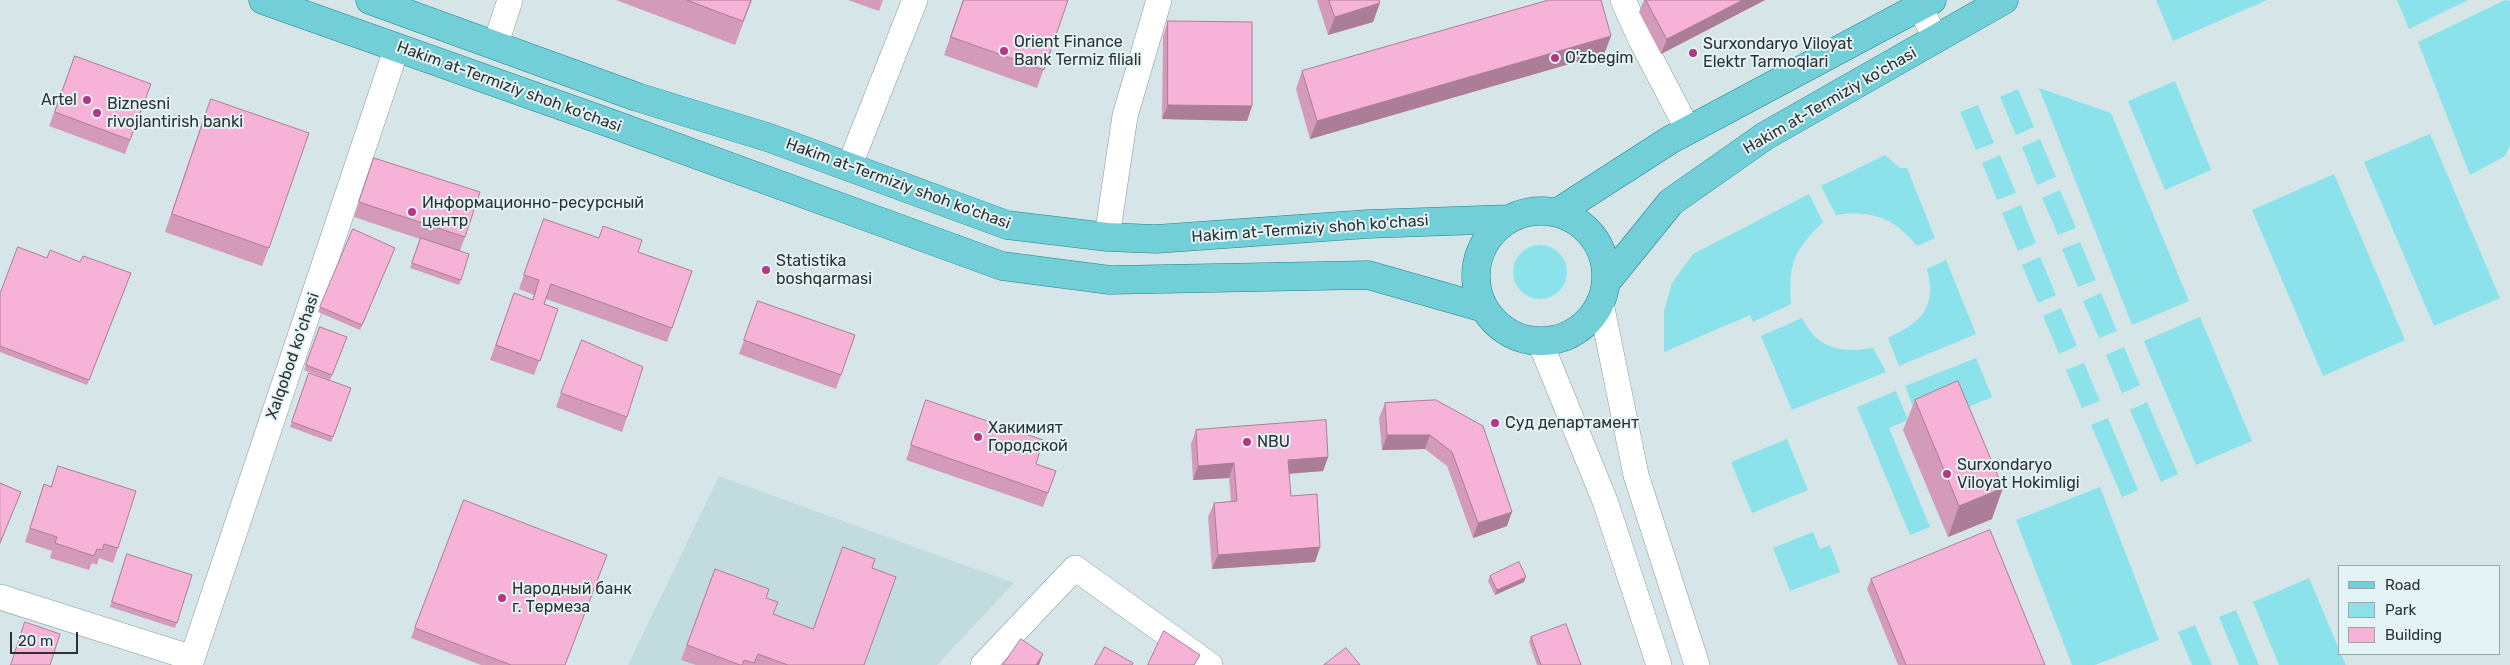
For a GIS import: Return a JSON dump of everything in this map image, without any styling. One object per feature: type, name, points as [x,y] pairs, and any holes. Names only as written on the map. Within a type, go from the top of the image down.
[{"type":"main road","name":"Hakim at-Termiziy shoh ko'chasi","points":[[263,0],[1002,266],[1110,280],[1368,275],[1484,308]]},
{"type":"main road","name":"Hakim at-Termiziy shoh ko'chasi","points":[[370,0],[637,96],[770,138],[1007,225],[1107,237],[1156,238],[1368,224],[1509,218]]},
{"type":"main road","name":"Hakim at-Termiziy ko'chasi","points":[[1604,292],[1670,202],[1765,136],[2004,0]]},
{"type":"main road","points":[[1558,212],[1688,130],[1923,2]]},
{"type":"main road","points":[[1542,210],[1558,212],[1579,222],[1595,238],[1605,258],[1604,292],[1591,319],[1576,331],[1559,339],[1540,342],[1518,338],[1499,326],[1484,308],[1477,289],[1476,268],[1482,248],[1493,231],[1509,218],[1525,212],[1542,210]]},
{"type":"street","points":[[495,46],[510,0]]},
{"type":"street","points":[[849,166],[916,0]]},
{"type":"street","points":[[1107,237],[1125,116],[1159,0]]},
{"type":"street","points":[[1623,0],[1640,40],[1688,130]]},
{"type":"street","points":[[1923,2],[1936,39]]},
{"type":"street","name":"Xalqobod ko'chasi","points":[[191,661],[397,47]]},
{"type":"street","points":[[1604,292],[1636,475],[1697,665]]},
{"type":"street","points":[[1540,342],[1605,501],[1659,665]]},
{"type":"street","points":[[983,665],[1074,568],[1210,665]]},
{"type":"street","points":[[0,597],[191,661]]},
{"type":"shaded area","points":[[719,476],[1014,583],[937,665],[628,665]]},
{"type":"green space","points":[[2156,0],[2267,0],[2173,41]]},
{"type":"green space","points":[[2397,0],[2468,0],[2409,29]]},
{"type":"green space","points":[[2505,0],[2510,1],[2510,145],[2505,156],[2470,175],[2418,42]]},
{"type":"green space","points":[[2175,81],[2211,170],[2165,190],[2128,101]]},
{"type":"green space","points":[[2039,88],[2111,113],[2189,301],[2132,325]]},
{"type":"green space","points":[[2018,89],[2034,127],[2016,135],[2000,97]]},
{"type":"green space","points":[[1978,105],[1994,143],[1976,150],[1960,112]]},
{"type":"green space","points":[[2430,134],[2500,298],[2434,326],[2364,162]]},
{"type":"green space","points":[[2040,139],[2056,177],[2037,185],[2022,147]]},
{"type":"green space","points":[[1885,155],[1900,168],[1907,168],[1935,238],[1917,246],[1900,229],[1881,218],[1861,214],[1836,215],[1821,186]]},
{"type":"green space","points":[[2000,155],[2016,193],[1997,200],[1982,163]]},
{"type":"green space","points":[[2334,174],[2405,340],[2323,376],[2252,210]]},
{"type":"green space","points":[[2060,190],[2076,228],[2058,235],[2042,198]]},
{"type":"green space","points":[[1809,194],[1823,222],[1805,242],[1795,258],[1791,277],[1791,304],[1753,322],[1750,315],[1664,352],[1664,311],[1672,283],[1693,254]]},
{"type":"green space","points":[[2021,205],[2036,243],[2018,251],[2002,213]]},
{"type":"green space","points":[[2080,242],[2096,280],[2078,287],[2062,249]]},
{"type":"green space","points":[[1540,245],[1550,247],[1559,253],[1565,262],[1567,272],[1565,282],[1559,291],[1550,297],[1540,299],[1530,297],[1521,291],[1515,282],[1513,272],[1515,262],[1521,253],[1530,247]]},
{"type":"green space","points":[[2040,257],[2056,295],[2038,303],[2022,265]]},
{"type":"green space","points":[[1946,260],[1976,334],[1899,366],[1888,338],[1909,326],[1924,312],[1930,294],[1927,269]]},
{"type":"green space","points":[[2101,293],[2117,331],[2099,338],[2083,301]]},
{"type":"green space","points":[[2061,308],[2077,346],[2059,354],[2043,316]]},
{"type":"green space","points":[[2200,317],[2252,441],[2196,465],[2144,341]]},
{"type":"green space","points":[[1802,318],[1815,336],[1831,346],[1851,350],[1873,348],[1886,372],[1792,410],[1761,336]]},
{"type":"green space","points":[[2124,347],[2140,385],[2122,393],[2106,355]]},
{"type":"green space","points":[[1976,358],[1992,397],[1956,412],[1916,415],[1905,386]]},
{"type":"green space","points":[[2084,363],[2100,401],[2082,408],[2066,370]]},
{"type":"green space","points":[[1896,391],[1908,420],[1889,428],[1930,527],[1910,535],[1857,407]]},
{"type":"green space","points":[[2147,402],[2178,474],[2161,482],[2130,410]]},
{"type":"green space","points":[[2108,418],[2138,490],[2122,497],[2091,425]]},
{"type":"green space","points":[[1787,439],[1808,490],[1752,513],[1731,462]]},
{"type":"green space","points":[[2100,487],[2159,640],[2095,665],[2072,665],[2016,520]]},
{"type":"green space","points":[[1813,532],[1820,549],[1830,545],[1840,572],[1790,591],[1773,548]]},
{"type":"green space","points":[[2309,578],[2338,647],[2338,655],[2341,655],[2346,665],[2279,665],[2253,602]]},
{"type":"green space","points":[[2236,610],[2259,665],[2239,665],[2219,617]]},
{"type":"green space","points":[[2195,625],[2212,665],[2192,665],[2178,632]]},
{"type":"building","points":[[687,0],[751,0],[743,21]]},
{"type":"building","points":[[964,0],[1068,0],[1044,70],[951,37]]},
{"type":"building","points":[[1329,0],[1379,0],[1380,3],[1335,17]]},
{"type":"building","points":[[1549,0],[1601,0],[1611,36],[1317,121],[1302,71]]},
{"type":"building","points":[[1646,0],[1743,0],[1667,39]]},
{"type":"building","points":[[1168,21],[1252,22],[1252,106],[1168,105]]},
{"type":"building","points":[[75,56],[151,84],[130,140],[55,112]]},
{"type":"building","points":[[211,99],[309,133],[269,248],[172,214]]},
{"type":"building","points":[[374,158],[480,192],[465,237],[359,202]]},
{"type":"building","points":[[544,219],[599,238],[603,226],[642,240],[638,252],[692,271],[672,328],[551,284],[544,304],[558,309],[540,361],[496,345],[514,293],[533,300],[539,280],[524,275]]},
{"type":"building","points":[[353,229],[395,248],[362,325],[320,307]]},
{"type":"building","points":[[421,238],[469,254],[461,280],[412,263]]},
{"type":"building","points":[[18,247],[47,258],[50,250],[80,262],[83,256],[131,273],[89,380],[0,346],[0,294]]},
{"type":"building","points":[[758,301],[855,335],[841,375],[744,340]]},
{"type":"building","points":[[320,327],[347,337],[332,375],[306,365]]},
{"type":"building","points":[[582,340],[643,367],[627,417],[561,393]]},
{"type":"building","points":[[309,373],[351,388],[333,437],[292,422]]},
{"type":"building","points":[[1958,381],[2003,488],[1959,506],[1915,400]]},
{"type":"building","points":[[926,400],[1043,440],[1036,464],[1056,471],[1048,493],[911,445]]},
{"type":"building","points":[[1436,400],[1483,426],[1512,512],[1478,523],[1452,452],[1430,435],[1387,435],[1385,403]]},
{"type":"building","points":[[1326,420],[1328,457],[1288,460],[1291,496],[1317,494],[1320,547],[1218,555],[1214,503],[1237,501],[1234,463],[1198,466],[1196,430]]},
{"type":"building","points":[[58,466],[136,491],[118,548],[104,544],[102,550],[97,549],[94,556],[55,543],[57,537],[30,528],[44,484],[51,487]]},
{"type":"building","points":[[0,483],[21,492],[0,543]]},
{"type":"building","points":[[464,500],[607,555],[565,665],[511,665],[415,628]]},
{"type":"building","points":[[1990,530],[2045,665],[1906,665],[1871,579]]},
{"type":"building","points":[[843,547],[875,559],[872,568],[896,577],[864,665],[788,665],[758,654],[754,663],[744,660],[742,665],[740,665],[687,645],[715,569],[769,589],[766,598],[778,602],[773,614],[813,629]]},
{"type":"building","points":[[127,554],[192,575],[177,623],[112,602]]},
{"type":"building","points":[[1519,562],[1526,577],[1497,590],[1490,576]]},
{"type":"building","points":[[25,622],[60,634],[50,665],[11,665]]},
{"type":"building","points":[[1566,624],[1581,665],[1541,665],[1531,637]]},
{"type":"building","points":[[1164,631],[1200,655],[1194,665],[1148,665]]},
{"type":"building","points":[[1021,639],[1043,654],[1036,665],[1003,665]]},
{"type":"building","points":[[1105,647],[1133,663],[1132,665],[1095,665]]},
{"type":"building","points":[[1346,648],[1360,665],[1324,665]]},
{"type":"place","name":"Orient Finance Bank Termiz filiali","points":[[1004,51]]},
{"type":"place","name":"Surxondaryo Viloyat Elektr Tarmoqlari","points":[[1693,53]]},
{"type":"place","name":"O'zbegim","points":[[1555,58]]},
{"type":"place","name":"Artel","points":[[87,100]]},
{"type":"place","name":"Biznesni rivojlantirish banki","points":[[97,113]]},
{"type":"place","name":"Информационно-ресурсный центр","points":[[412,212]]},
{"type":"place","name":"Statistika boshqarmasi","points":[[766,270]]},
{"type":"place","name":"Суд департамент","points":[[1495,423]]},
{"type":"place","name":"Хакимият Городской","points":[[978,437]]},
{"type":"place","name":"NBU","points":[[1247,442]]},
{"type":"place","name":"Surxondaryo Viloyat Hokimligi","points":[[1947,474]]},
{"type":"place","name":"Народный банк г. Термеза","points":[[502,598]]}]
